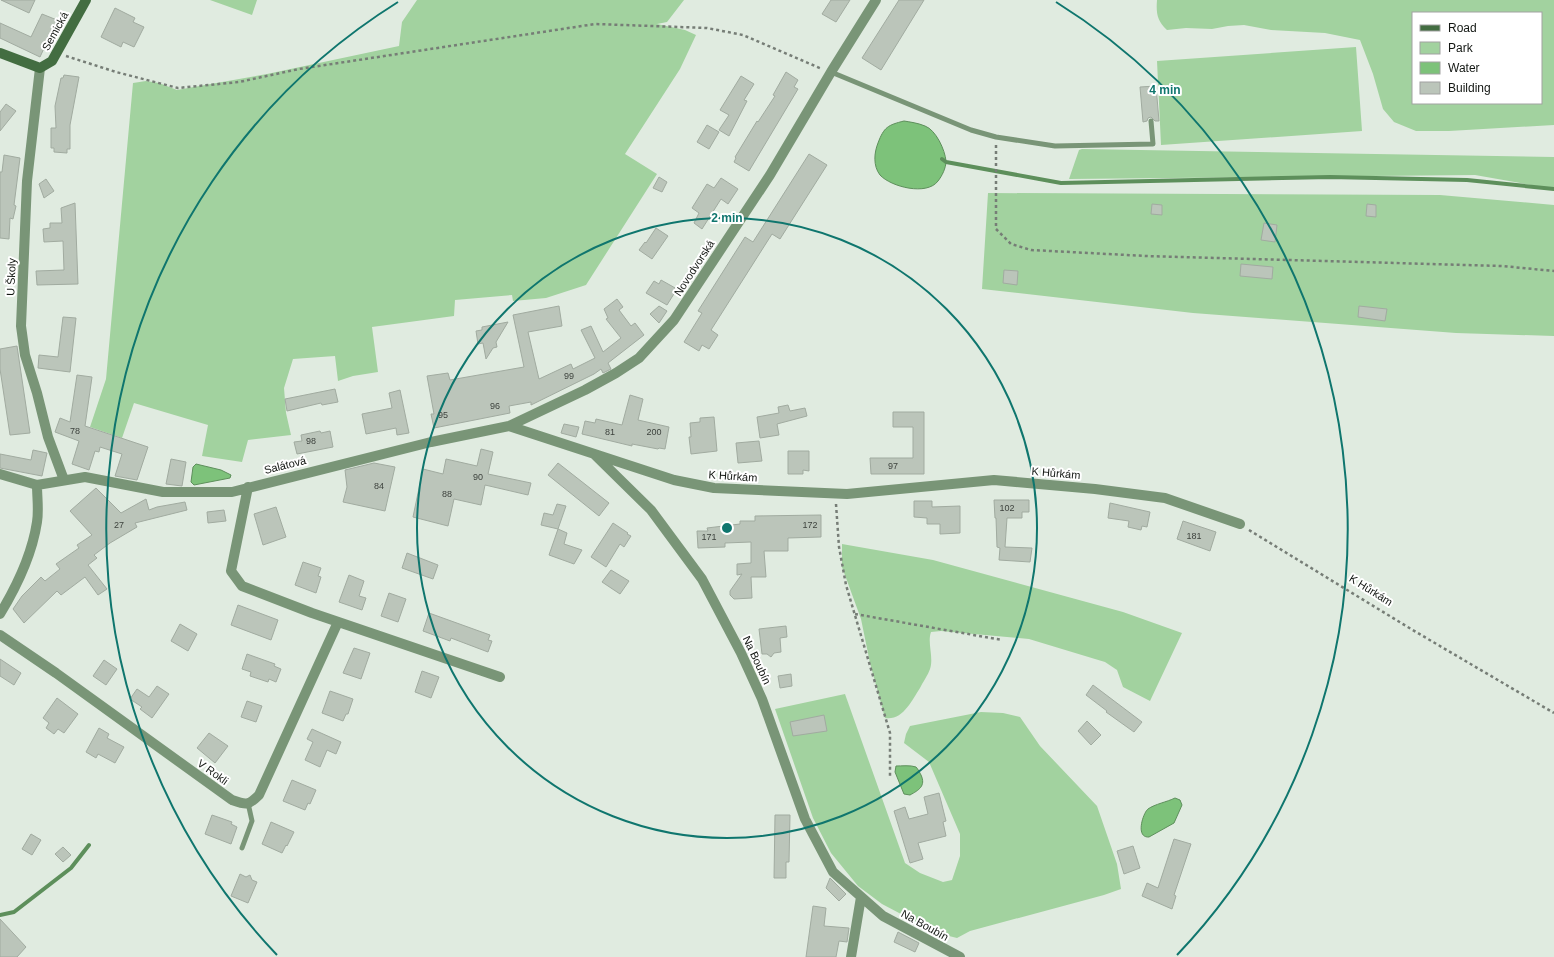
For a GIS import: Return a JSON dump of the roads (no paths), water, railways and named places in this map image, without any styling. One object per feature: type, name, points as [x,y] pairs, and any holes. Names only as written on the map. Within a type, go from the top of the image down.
[{"type":"street","name":"Semická","points":[[40,68],[52,61],[86,0]]},
{"type":"street","name":"Novodvorská","points":[[509,426],[545,410],[616,373],[639,358],[674,320],[770,175],[876,0]]},
{"type":"street","points":[[0,53],[40,68]]},
{"type":"street","name":"U Školy","points":[[40,68],[27,181],[21,326],[25,356],[37,393],[48,437],[64,480]]},
{"type":"street","name":"Salátová","points":[[38,485],[85,477],[163,492],[232,492],[431,442],[509,426]]},
{"type":"street","name":"K Hůrkám","points":[[509,426],[674,480],[714,488],[847,494],[994,480],[1095,489],[1166,498],[1240,524]]},
{"type":"street","name":"Na Boubín","points":[[594,454],[651,510],[702,579],[741,653],[762,699],[805,819],[833,872],[883,916],[960,957]]},
{"type":"street","points":[[0,474],[38,485],[37,522],[29,554],[12,593],[0,614]]},
{"type":"street","points":[[248,487],[231,571],[242,586],[312,613],[500,677]]},
{"type":"street","points":[[248,803],[252,802],[259,795],[338,622]]},
{"type":"street","name":"V Rokli","points":[[0,635],[56,673],[232,800],[244,804],[248,803]]},
{"type":"street","points":[[851,957],[861,896]]},
{"type":"lane","points":[[831,72],[971,130],[996,137],[1054,146],[1153,144],[1151,121]]},
{"type":"lane","points":[[242,848],[252,821],[248,803]]},
{"type":"water","points":[[904,121],[920,124],[929,128],[942,146],[946,161],[944,172],[933,186],[918,189],[900,186],[885,179],[880,175],[876,168],[875,155],[882,133],[890,126]]},
{"type":"water","points":[[196,464],[221,470],[231,475],[230,478],[194,485],[191,482],[193,467]]},
{"type":"water","points":[[896,766],[916,767],[920,772],[923,782],[921,787],[910,795],[904,794],[895,772]]},
{"type":"water","points":[[1175,798],[1180,800],[1182,805],[1174,823],[1149,837],[1142,834],[1141,825],[1146,811],[1154,806]]},
{"type":"waterway","points":[[942,159],[946,162],[1061,183],[1330,177],[1467,180],[1554,189]]},
{"type":"waterway","points":[[0,915],[14,912],[71,868],[89,845]]}]
